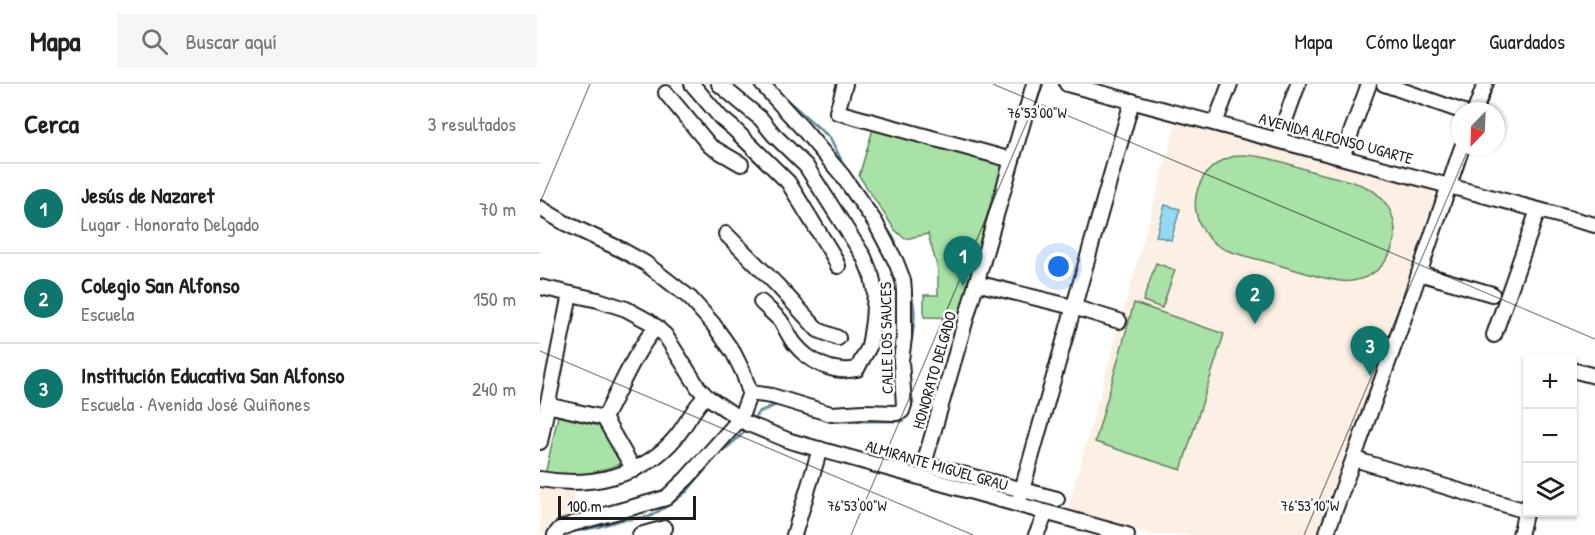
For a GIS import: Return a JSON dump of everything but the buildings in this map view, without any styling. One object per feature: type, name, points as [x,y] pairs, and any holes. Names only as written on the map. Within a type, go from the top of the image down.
[{"type":"street","points":[[692,84],[721,118],[788,182],[838,266]]},
{"type":"street","points":[[719,84],[761,119],[806,166],[864,257],[875,292],[874,311],[869,346],[857,369],[850,371],[830,369],[806,356],[794,343],[780,320],[761,302]]},
{"type":"street","name":"CALLE LOS SAUCES","points":[[750,393],[772,396],[831,414],[896,413],[902,411],[904,405],[901,360],[904,338],[904,291],[903,280],[896,262],[875,222],[842,175],[762,84]]},
{"type":"street","points":[[845,84],[837,112],[1012,160]]},
{"type":"street","name":"HONORATO DELGADO","points":[[1034,84],[924,464],[1057,499]]},
{"type":"street","name":"AVENIDA ALFONSO UGARTE","points":[[1067,84],[1595,225]]},
{"type":"street","points":[[1215,123],[1230,84]]},
{"type":"street","points":[[1278,140],[1298,84]]},
{"type":"street","points":[[1342,157],[1369,84]]},
{"type":"street","points":[[1384,84],[1415,89],[1451,106]]},
{"type":"street","points":[[1478,102],[1485,84]]},
{"type":"street","points":[[666,93],[710,146],[741,164]]},
{"type":"street","points":[[1017,505],[1132,101]]},
{"type":"street","points":[[1326,535],[1459,156]]},
{"type":"street","points":[[540,208],[645,263],[690,298],[733,352],[750,393],[741,419],[666,498],[572,524],[560,528],[555,535]]},
{"type":"street","points":[[1494,335],[1538,210]]},
{"type":"street","points":[[726,234],[818,330],[838,338]]},
{"type":"street","points":[[1419,273],[1492,294]]},
{"type":"street","points":[[976,283],[1119,321]]},
{"type":"street","points":[[540,287],[627,309],[650,322],[665,335],[706,396],[699,402],[675,439],[650,461],[634,470],[611,478],[560,483],[540,479]]},
{"type":"street","points":[[540,442],[570,294]]},
{"type":"street","points":[[604,418],[636,357],[657,327]]},
{"type":"street","points":[[1577,371],[1595,376]]},
{"type":"street","name":"ALMIRANTE MIGUEL GRAU","points":[[706,396],[763,431],[790,441],[1120,534]]},
{"type":"street","points":[[548,405],[604,418],[634,470]]},
{"type":"street","points":[[794,535],[820,449]]},
{"type":"street","points":[[1354,459],[1523,508]]},
{"type":"street","points":[[1036,535],[1046,513]]},
{"type":"street","points":[[1520,535],[1525,517]]},
{"type":"street","points":[[640,535],[665,528]]},
{"type":"shaded area","points":[[1177,121],[1430,187],[1435,199],[1347,450],[1343,452],[1342,463],[1317,535],[1154,535],[1067,511]]},
{"type":"shaded area","points":[[540,486],[574,487],[576,515],[558,519],[548,534],[540,533]]},
{"type":"green space","points":[[873,129],[1004,163],[961,318],[924,317],[924,295],[938,295],[938,270],[928,234],[905,239],[895,230],[859,176]]},
{"type":"green space","points":[[1239,155],[1259,156],[1279,161],[1355,182],[1373,191],[1384,201],[1391,213],[1394,225],[1391,250],[1385,261],[1376,271],[1365,277],[1352,281],[1340,281],[1240,255],[1216,244],[1199,223],[1195,206],[1198,188],[1209,170],[1226,159]]},
{"type":"green space","points":[[1156,263],[1175,270],[1162,308],[1143,301]]},
{"type":"green space","points":[[1134,303],[1224,334],[1181,470],[1095,442]]},
{"type":"green space","points":[[558,416],[604,427],[624,463],[585,475],[545,475]]},
{"type":"water","points":[[1165,205],[1180,209],[1171,240],[1156,236]]},
{"type":"waterway","points":[[781,95],[830,138],[846,170]]},
{"type":"waterway","points":[[881,220],[895,240],[898,253]]},
{"type":"waterway","points":[[909,349],[914,320],[914,305],[910,291]]},
{"type":"waterway","points":[[829,420],[903,421],[913,403],[909,388]]},
{"type":"waterway","points":[[752,421],[759,412],[780,403]]},
{"type":"waterway","points":[[566,535],[569,532],[620,520],[649,517],[687,491],[713,460],[748,429]]},
{"type":"place","name":"Jesús de Nazaret","points":[[963,286]]},
{"type":"place","name":"Colegio San Alfonso","points":[[1255,324]]},
{"type":"place","name":"Institución Educativa San Alfonso","points":[[1370,376]]}]
